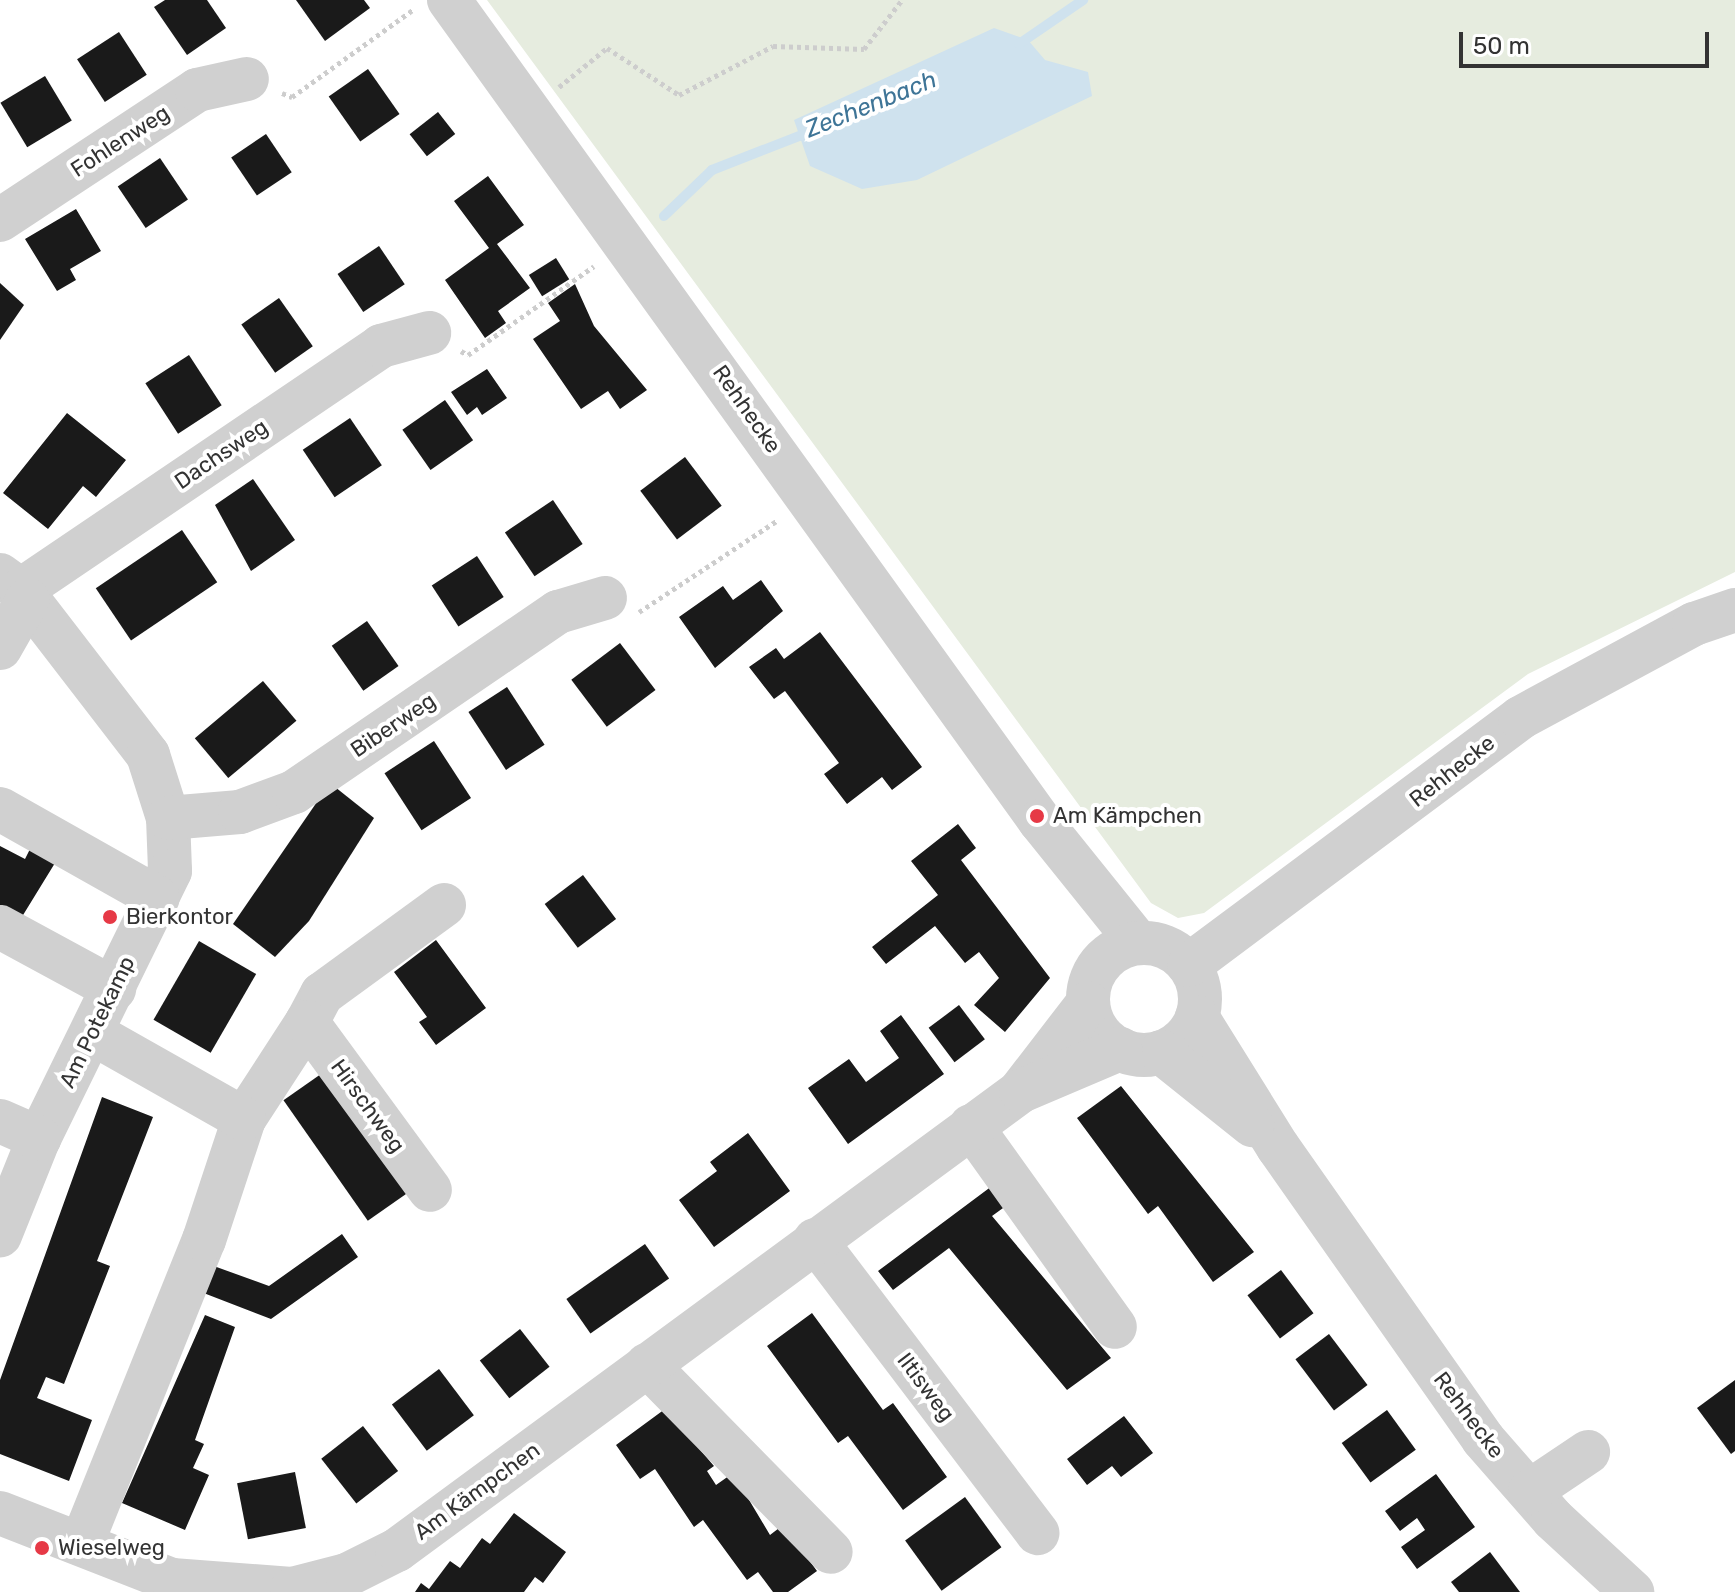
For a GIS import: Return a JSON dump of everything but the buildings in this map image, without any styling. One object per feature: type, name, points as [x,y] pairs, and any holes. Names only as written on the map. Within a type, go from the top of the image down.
[{"type":"street","name":"Rehhecke","points":[[449,0],[628,242],[1040,821],[1123,949]]},
{"type":"street","name":"Fohlenweg","points":[[0,220],[197,90],[247,79]]},
{"type":"street","name":"Dachsweg","points":[[16,588],[381,346],[429,333]]},
{"type":"street","points":[[0,648],[16,588]]},
{"type":"street","name":"Am Potekamp","points":[[0,1235],[19,1130],[92,1033],[170,871],[168,818],[148,755],[16,588]]},
{"type":"street","name":"Biberweg","points":[[168,818],[240,812],[294,792],[558,612],[605,598]]},
{"type":"street","name":"Rehhecke","points":[[1189,965],[1520,718],[1694,624],[1735,610]]},
{"type":"street","points":[[0,809],[158,898]]},
{"type":"street","points":[[82,1543],[204,1240],[244,1119],[322,994],[444,905]]},
{"type":"street","points":[[0,927],[114,989]]},
{"type":"street","points":[[1123,949],[1175,952],[1189,965],[1197,981],[1197,1017],[1140,1050],[1098,1029],[1088,1003],[1123,949]]},
{"type":"street","name":"Am Kämpchen","points":[[1021,1091],[1088,1003]]},
{"type":"street","name":"Rehhecke","points":[[1197,1017],[1278,1147],[1483,1439],[1628,1590]]},
{"type":"street","name":"Hirschweg","points":[[307,1022],[430,1190]]},
{"type":"street","points":[[92,1033],[244,1119]]},
{"type":"street","name":"Rehhecke","points":[[1140,1050],[1278,1147]]},
{"type":"street","name":"Am Kämpchen","points":[[0,1513],[172,1580],[293,1590],[347,1575],[397,1550],[1021,1091],[1140,1050]]},
{"type":"street","points":[[971,1126],[1115,1327]]},
{"type":"street","name":"Iltisweg","points":[[815,1240],[1037,1533]]},
{"type":"street","points":[[647,1365],[831,1552]]},
{"type":"street","points":[[1530,1491],[1588,1452]]},
{"type":"path","points":[[247,79],[292,97],[426,0]]},
{"type":"path","points":[[530,110],[607,48],[679,95],[773,46],[864,49],[902,0]]},
{"type":"path","points":[[429,333],[468,355],[628,242]]},
{"type":"path","points":[[605,598],[644,614],[810,498]]},
{"type":"shaded area","points":[[487,0],[1735,0],[1735,572],[1528,674],[1204,913],[1178,918],[1151,903]]},
{"type":"water","points":[[994,28],[1028,40],[1045,60],[1088,72],[1092,96],[917,180],[862,189],[810,166],[794,120]]},
{"type":"waterway","name":"Zechenbach","points":[[1019,44],[1083,0]]},
{"type":"waterway","name":"Zechenbach","points":[[664,216],[712,170],[812,131]]},
{"type":"place","name":"Am Kämpchen","points":[[1037,816]]},
{"type":"place","name":"Bierkontor","points":[[110,917]]},
{"type":"place","name":"Wieselweg","points":[[42,1548]]}]
